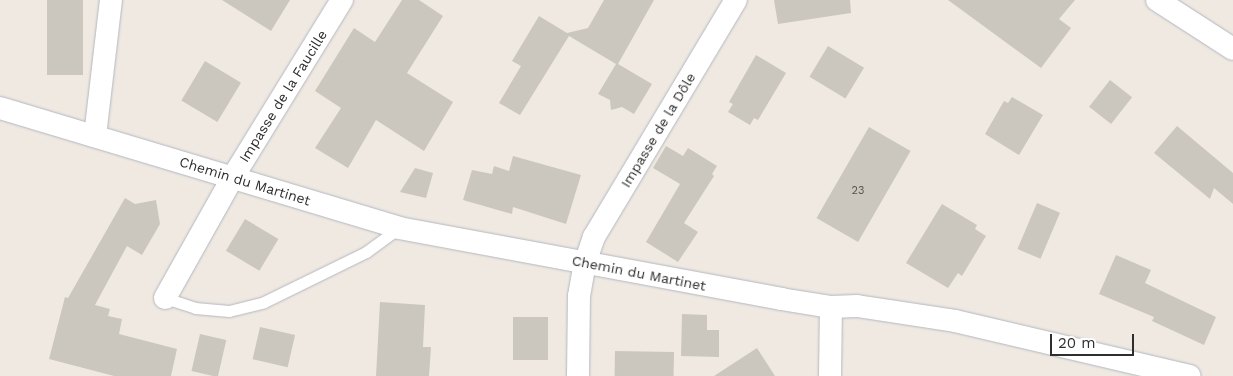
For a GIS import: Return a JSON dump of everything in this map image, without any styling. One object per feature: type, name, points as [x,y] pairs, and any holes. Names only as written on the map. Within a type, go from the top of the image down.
[{"type":"street","points":[[94,136],[111,0]]},
{"type":"street","name":"Impasse de la Faucille","points":[[165,298],[233,177],[342,0]]},
{"type":"street","name":"Impasse de la Dôle","points":[[578,376],[580,296],[585,263],[594,237],[736,0]]},
{"type":"street","points":[[1158,0],[1233,49]]},
{"type":"street","name":"Chemin du Martinet","points":[[0,108],[399,228],[831,307],[857,306],[955,321],[1184,375]]},
{"type":"street","points":[[830,376],[831,307]]},
{"type":"lane","points":[[165,298],[195,308],[228,311],[264,302],[366,252],[399,228]]},
{"type":"building","points":[[47,0],[83,0],[83,75],[47,75]]},
{"type":"building","points":[[222,0],[290,0],[271,31]]},
{"type":"building","points":[[402,0],[419,0],[443,16],[407,73],[453,102],[424,151],[376,120],[348,168],[315,148],[341,108],[315,91],[354,28],[375,42]]},
{"type":"building","points":[[604,0],[654,0],[618,64],[652,84],[634,114],[622,107],[611,110],[610,100],[598,94],[616,64],[569,36],[520,115],[499,103],[521,66],[512,61],[539,16],[567,33],[588,28]]},
{"type":"building","points":[[774,0],[850,0],[851,13],[778,24]]},
{"type":"building","points":[[948,0],[1075,0],[1059,19],[1071,28],[1041,68]]},
{"type":"building","points":[[828,46],[864,68],[845,98],[809,77]]},
{"type":"building","points":[[756,55],[786,73],[758,120],[754,118],[750,125],[728,112],[733,104],[729,102]]},
{"type":"building","points":[[205,61],[241,83],[217,122],[181,100]]},
{"type":"building","points":[[1110,80],[1132,97],[1111,124],[1089,107]]},
{"type":"building","points":[[1012,97],[1043,115],[1019,155],[985,134],[1004,101],[1008,103]]},
{"type":"building","points":[[1177,126],[1233,173],[1233,204],[1214,188],[1210,199],[1154,153]]},
{"type":"building","points":[[869,127],[911,151],[858,242],[816,218]]},
{"type":"building","points":[[666,146],[683,156],[688,148],[717,166],[712,174],[714,176],[684,223],[698,232],[678,262],[646,242],[680,184],[653,168]]},
{"type":"building","points":[[513,156],[581,175],[566,224],[513,207],[512,214],[463,200],[472,170],[492,174],[494,166],[509,171]]},
{"type":"building","points":[[415,168],[433,173],[426,198],[400,192]]},
{"type":"building","points":[[125,198],[135,204],[156,200],[160,224],[142,255],[127,246],[95,305],[110,309],[108,316],[122,319],[119,334],[177,349],[171,376],[114,376],[49,359],[65,297],[68,298]]},
{"type":"building","points":[[1037,203],[1060,213],[1040,259],[1017,249]]},
{"type":"building","points":[[942,204],[977,225],[975,229],[986,236],[962,276],[958,273],[948,288],[906,263]]},
{"type":"building","points":[[245,219],[278,239],[259,271],[226,251]]},
{"type":"building","points":[[1116,255],[1151,270],[1145,283],[1216,317],[1204,345],[1152,321],[1154,317],[1099,294]]},
{"type":"building","points":[[380,302],[425,305],[423,347],[431,347],[429,376],[376,376]]},
{"type":"building","points":[[682,314],[707,315],[707,330],[719,330],[719,357],[681,356]]},
{"type":"building","points":[[513,317],[548,317],[548,360],[513,360]]},
{"type":"building","points":[[260,327],[295,335],[288,367],[253,359]]},
{"type":"building","points":[[200,334],[226,340],[218,376],[191,371]]},
{"type":"building","points":[[757,348],[775,376],[714,376]]},
{"type":"building","points":[[615,351],[674,352],[674,376],[615,376]]}]
